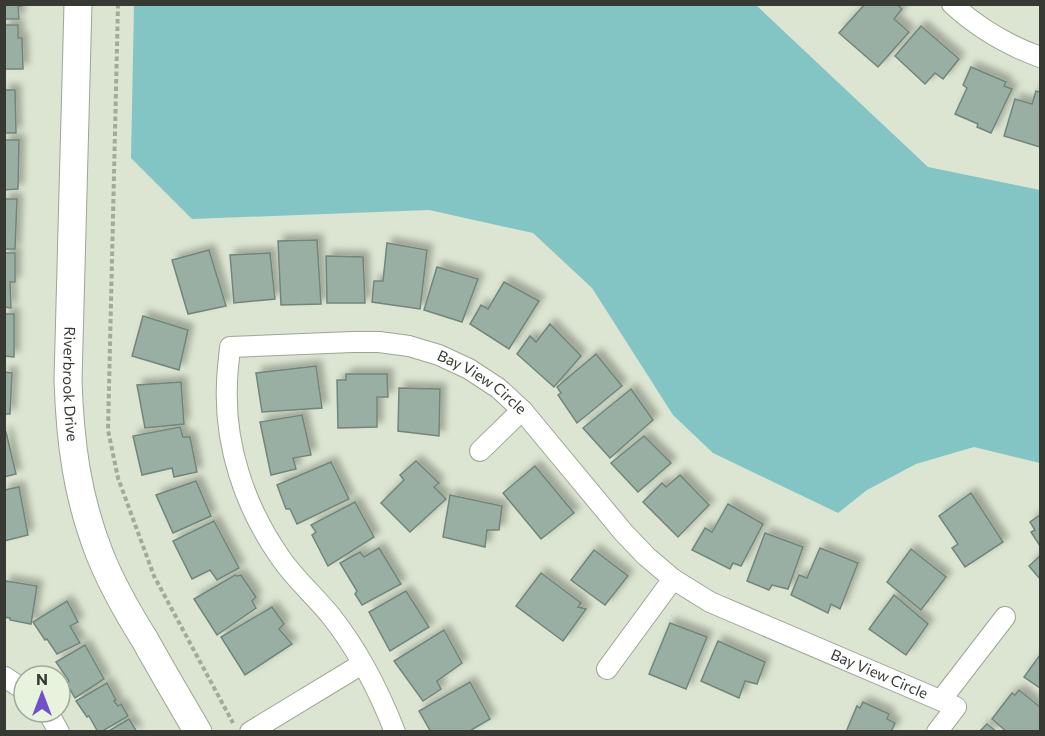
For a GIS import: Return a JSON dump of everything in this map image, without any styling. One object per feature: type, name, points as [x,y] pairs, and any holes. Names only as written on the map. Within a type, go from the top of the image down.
[{"type":"street","name":"Riverbrook Drive","points":[[78,4],[68,380],[69,422],[75,470],[100,556],[118,596],[198,732]]},
{"type":"street","points":[[952,4],[991,34],[1020,50],[1041,57]]},
{"type":"street","name":"Bay View Circle","points":[[395,732],[385,704],[362,664],[331,616],[280,557],[260,525],[244,491],[234,458],[228,422],[226,385],[230,347],[379,342],[409,346],[439,355],[469,369],[498,388],[522,411],[624,533],[673,579],[710,602],[956,707],[937,732]]},
{"type":"street","points":[[480,451],[522,411]]},
{"type":"street","points":[[607,669],[673,579]]},
{"type":"street","points":[[941,700],[1005,617]]},
{"type":"street","points":[[250,732],[362,664]]},
{"type":"path","points":[[118,4],[108,430],[118,478],[154,576],[238,732]]},
{"type":"water","points":[[134,5],[756,5],[928,167],[1040,190],[1040,463],[974,447],[916,464],[867,490],[838,513],[713,453],[673,415],[592,288],[533,233],[429,210],[192,219],[131,158]]},
{"type":"building","points":[[4,4],[21,4],[18,6],[19,19],[4,19]]},
{"type":"building","points":[[865,4],[896,4],[902,9],[894,19],[909,32],[878,67],[839,33]]},
{"type":"building","points":[[4,25],[18,25],[18,38],[22,38],[23,69],[4,69]]},
{"type":"building","points":[[921,26],[959,59],[943,79],[935,73],[925,84],[895,56]]},
{"type":"building","points":[[971,67],[1006,82],[1004,86],[1012,89],[991,133],[977,127],[978,124],[955,114],[967,88],[963,85]]},
{"type":"building","points":[[4,90],[15,90],[16,133],[4,133]]},
{"type":"building","points":[[1036,91],[1040,92],[1040,147],[1004,136],[1015,99],[1032,104]]},
{"type":"building","points":[[4,140],[19,140],[18,189],[4,190]]},
{"type":"building","points":[[4,199],[17,199],[15,249],[4,249]]},
{"type":"building","points":[[317,240],[321,304],[281,305],[278,241]]},
{"type":"building","points":[[387,243],[427,250],[420,309],[372,302],[374,281],[383,281]]},
{"type":"building","points":[[209,250],[226,306],[188,314],[172,260]]},
{"type":"building","points":[[4,253],[15,253],[15,282],[10,282],[11,308],[4,307]]},
{"type":"building","points":[[270,253],[275,299],[234,303],[230,255]]},
{"type":"building","points":[[326,256],[363,257],[365,303],[327,303]]},
{"type":"building","points":[[437,267],[478,279],[462,322],[424,310]]},
{"type":"building","points":[[504,282],[539,301],[509,349],[470,324],[481,305],[488,309]]},
{"type":"building","points":[[4,314],[14,314],[14,357],[4,356]]},
{"type":"building","points":[[143,316],[188,330],[179,370],[132,356]]},
{"type":"building","points":[[550,324],[581,356],[554,387],[517,354],[530,336],[536,342]]},
{"type":"building","points":[[596,354],[622,386],[577,423],[558,395],[561,393],[557,387]]},
{"type":"building","points":[[316,366],[322,408],[262,412],[256,373]]},
{"type":"building","points":[[4,372],[12,373],[10,414],[4,414]]},
{"type":"building","points":[[346,374],[387,374],[388,397],[377,397],[377,427],[338,428],[337,380],[346,380]]},
{"type":"building","points":[[181,382],[184,424],[145,428],[137,385]]},
{"type":"building","points":[[399,388],[440,389],[439,436],[398,431]]},
{"type":"building","points":[[631,389],[653,420],[610,458],[583,428]]},
{"type":"building","points":[[302,415],[311,455],[293,458],[296,469],[271,475],[260,422]]},
{"type":"building","points":[[180,427],[183,437],[190,437],[197,472],[174,477],[172,468],[142,475],[133,436]]},
{"type":"building","points":[[6,432],[16,474],[4,477],[4,433]]},
{"type":"building","points":[[644,436],[671,463],[638,492],[611,463]]},
{"type":"building","points":[[416,461],[439,483],[434,487],[446,499],[410,532],[381,503],[404,480],[400,475]]},
{"type":"building","points":[[331,462],[349,499],[297,524],[290,509],[286,509],[277,485]]},
{"type":"building","points":[[535,466],[574,513],[541,539],[503,493]]},
{"type":"building","points":[[680,475],[709,505],[678,537],[643,502],[662,483],[666,487]]},
{"type":"building","points":[[196,481],[211,516],[173,533],[156,495]]},
{"type":"building","points":[[19,487],[28,535],[4,541],[4,490]]},
{"type":"building","points":[[971,493],[1003,542],[965,567],[952,548],[958,544],[939,516]]},
{"type":"building","points":[[450,495],[502,506],[499,530],[487,530],[485,547],[443,537]]},
{"type":"building","points":[[355,502],[374,537],[328,566],[312,535],[316,532],[311,525]]},
{"type":"building","points":[[728,504],[763,524],[741,566],[733,563],[730,569],[692,550],[705,528],[712,532]]},
{"type":"building","points":[[1040,515],[1040,546],[1031,532],[1035,530],[1030,522]]},
{"type":"building","points":[[214,521],[239,568],[217,580],[210,570],[192,579],[173,541]]},
{"type":"building","points":[[765,533],[803,547],[788,589],[772,585],[769,590],[747,581]]},
{"type":"building","points":[[379,548],[401,584],[362,605],[355,594],[357,591],[340,563],[360,552],[364,557]]},
{"type":"building","points":[[820,548],[858,563],[840,609],[831,604],[828,613],[791,595],[799,575],[807,578]]},
{"type":"building","points":[[911,549],[946,577],[921,610],[887,582]]},
{"type":"building","points":[[594,550],[628,576],[605,605],[571,580]]},
{"type":"building","points":[[1040,556],[1040,579],[1029,566]]},
{"type":"building","points":[[541,573],[581,603],[578,607],[586,609],[563,641],[516,606]]},
{"type":"building","points":[[235,575],[241,575],[256,597],[252,601],[256,608],[217,635],[194,599]]},
{"type":"building","points":[[6,581],[37,586],[31,624],[4,617]]},
{"type":"building","points":[[406,591],[429,627],[390,651],[369,612]]},
{"type":"building","points":[[894,595],[928,624],[906,655],[869,629]]},
{"type":"building","points":[[67,601],[78,622],[70,626],[80,643],[57,654],[33,622]]},
{"type":"building","points":[[272,607],[284,624],[279,629],[292,644],[245,675],[221,637]]},
{"type":"building","points":[[670,623],[707,637],[686,689],[649,674]]},
{"type":"building","points":[[444,630],[462,663],[437,681],[441,689],[423,701],[394,661]]},
{"type":"building","points":[[718,641],[765,662],[757,684],[745,681],[739,698],[701,681]]},
{"type":"building","points":[[85,645],[104,679],[75,698],[72,693],[72,664],[57,664],[56,662]]},
{"type":"building","points":[[1040,655],[1040,688],[1024,677]]},
{"type":"building","points":[[470,682],[490,719],[468,732],[431,732],[419,711]]},
{"type":"building","points":[[107,683],[116,700],[114,701],[118,706],[121,704],[128,716],[98,732],[89,716],[87,717],[76,701]]},
{"type":"building","points":[[1019,690],[1040,707],[1040,732],[1007,732],[992,719],[1012,693],[1015,695]]},
{"type":"building","points":[[863,702],[889,714],[887,719],[895,723],[891,732],[846,732],[857,706],[860,708]]},
{"type":"building","points":[[129,719],[137,732],[107,732]]},
{"type":"building","points":[[987,724],[997,732],[979,732]]}]
